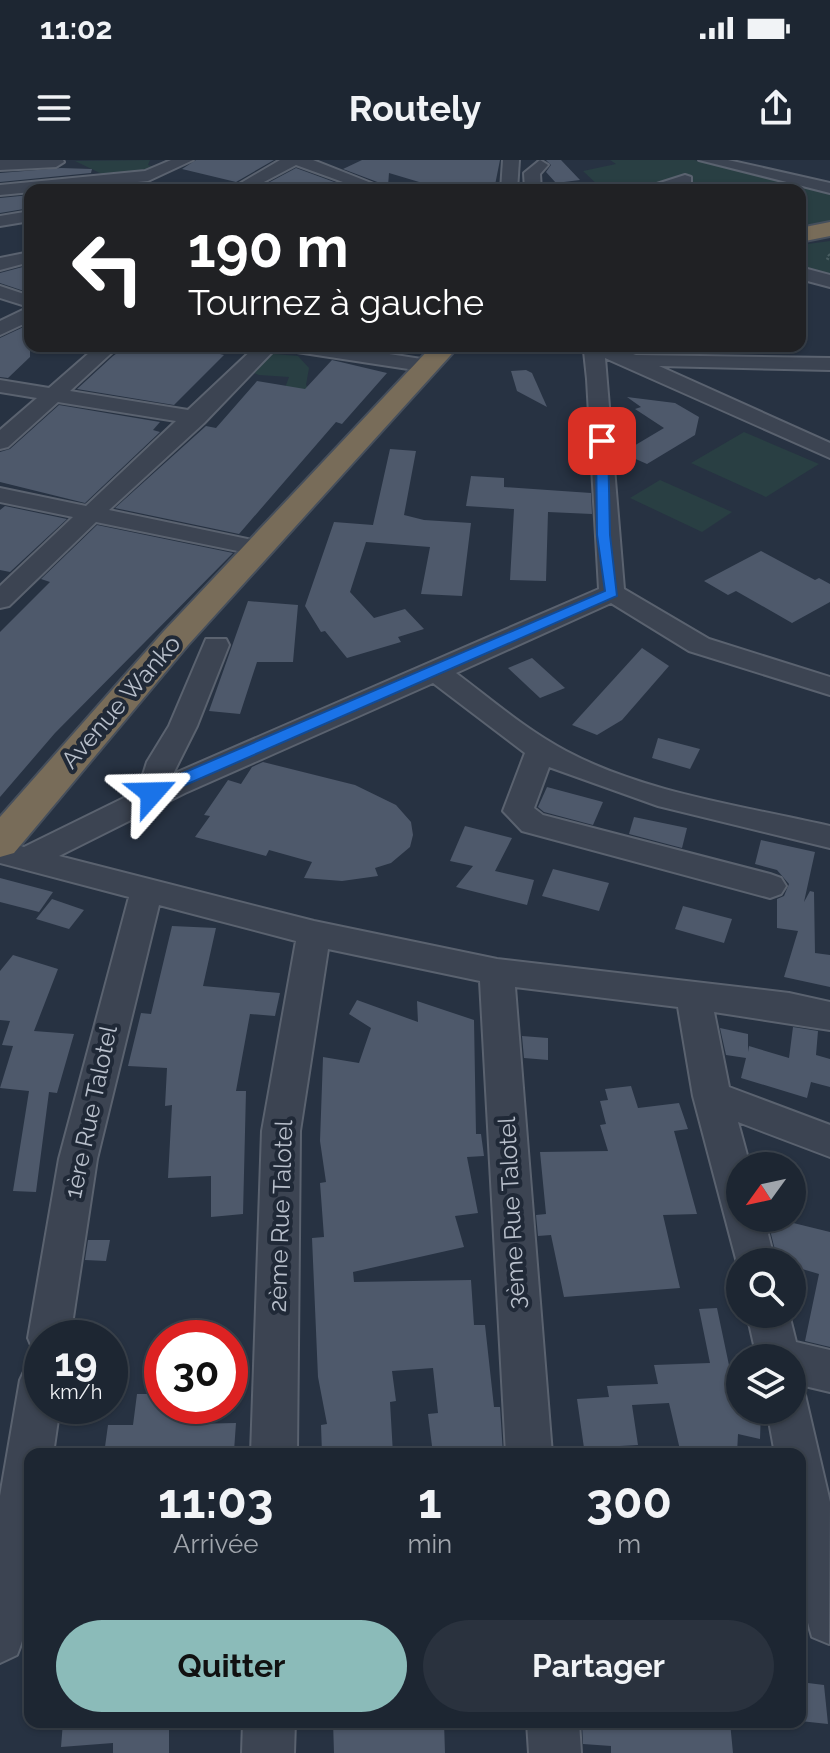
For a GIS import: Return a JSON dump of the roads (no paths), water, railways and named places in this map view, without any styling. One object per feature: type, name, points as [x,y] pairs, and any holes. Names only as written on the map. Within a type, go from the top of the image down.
[{"type":"highway","points":[[806,234],[830,229]]},
{"type":"highway","points":[[806,241],[830,238]]},
{"type":"highway","name":"Avenue Wanko","points":[[10,851],[253,553],[430,355]]},
{"type":"street","points":[[0,165],[67,160]]},
{"type":"street","points":[[63,184],[148,176],[185,160]]},
{"type":"street","points":[[249,184],[295,160],[349,184]]},
{"type":"street","points":[[509,184],[511,160]]},
{"type":"street","points":[[707,160],[830,188]]},
{"type":"street","points":[[766,173],[782,160]]},
{"type":"street","points":[[533,184],[532,173],[540,165]]},
{"type":"street","points":[[669,184],[685,180]]},
{"type":"street","points":[[0,190],[24,188]]},
{"type":"street","points":[[0,221],[24,217]]},
{"type":"street","points":[[0,264],[24,258]]},
{"type":"street","points":[[806,275],[830,281]]},
{"type":"street","points":[[0,292],[24,300]]},
{"type":"street","points":[[0,329],[24,316]]},
{"type":"street","points":[[0,442],[102,352]]},
{"type":"street","points":[[0,600],[196,418],[262,352]]},
{"type":"street","points":[[386,352],[430,355]]},
{"type":"street","points":[[592,352],[601,411],[604,535],[612,593]]},
{"type":"street","points":[[624,352],[830,364]]},
{"type":"street","points":[[624,352],[830,451]]},
{"type":"street","points":[[0,386],[196,418]]},
{"type":"street","points":[[0,495],[253,553]]},
{"type":"street","points":[[10,851],[152,793],[377,694],[436,672],[612,593]]},
{"type":"street","points":[[612,593],[699,645],[830,686]]},
{"type":"street","points":[[152,793],[162,762],[183,726],[216,645]]},
{"type":"street","points":[[436,672],[541,749],[577,768],[712,809],[830,837]]},
{"type":"street","points":[[541,749],[518,811],[533,823],[770,886]]},
{"type":"street","points":[[10,851],[314,933],[497,972],[830,1016]]},
{"type":"street","name":"1ère Rue Talotel","points":[[52,1320],[78,1159],[103,1050],[147,889]]},
{"type":"street","name":"2ème Rue Talotel","points":[[274,1448],[281,1131],[314,933]]},
{"type":"street","name":"3ème Rue Talotel","points":[[497,972],[529,1448]]},
{"type":"street","points":[[694,996],[712,1096],[727,1152]]},
{"type":"street","points":[[712,1096],[830,1141]]},
{"type":"street","points":[[806,1365],[830,1371]]},
{"type":"street","points":[[32,1448],[36,1424]]},
{"type":"street","points":[[792,1424],[797,1448]]},
{"type":"street","points":[[806,1497],[830,1620],[806,1615]]},
{"type":"street","points":[[9,1615],[24,1508]]},
{"type":"street","points":[[268,1753],[269,1728]]},
{"type":"street","points":[[553,1728],[555,1753]]}]
